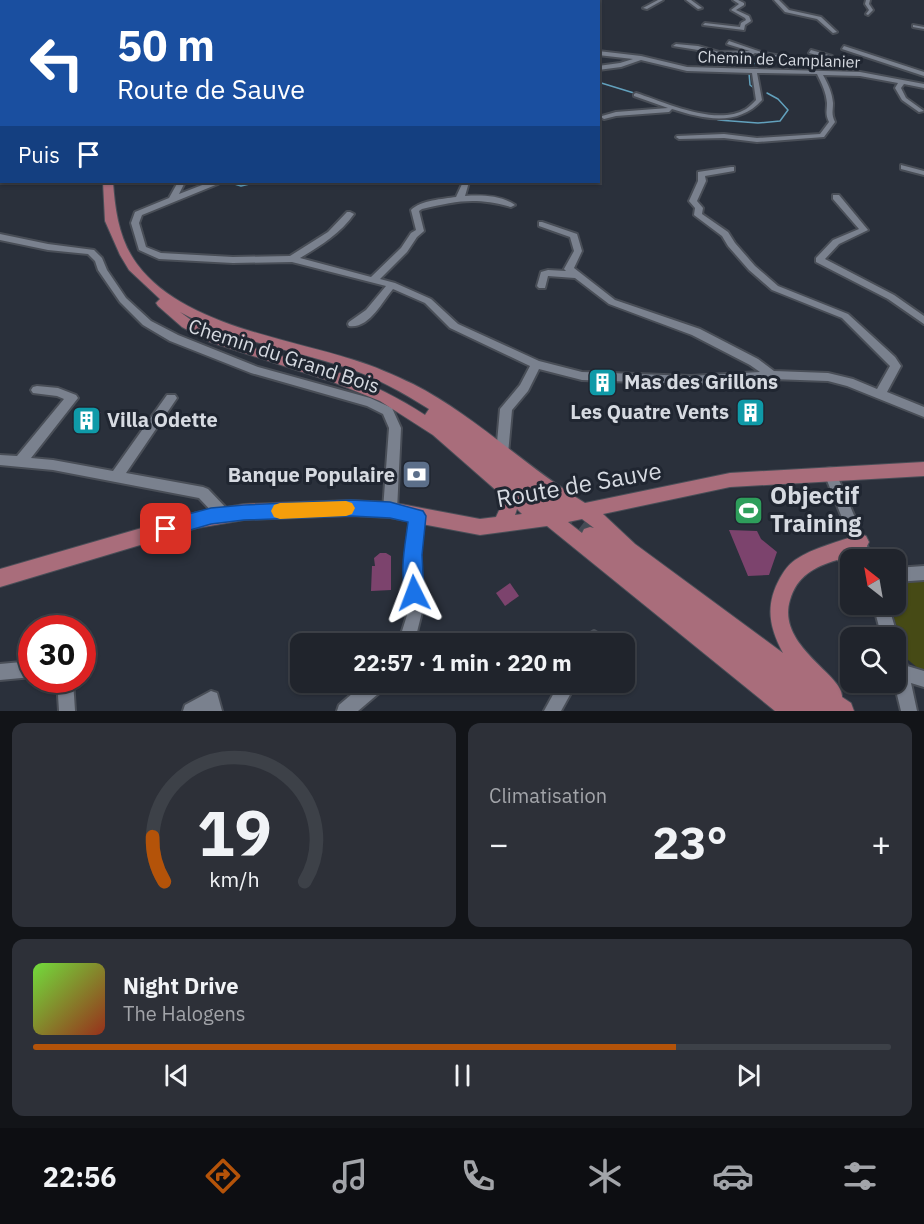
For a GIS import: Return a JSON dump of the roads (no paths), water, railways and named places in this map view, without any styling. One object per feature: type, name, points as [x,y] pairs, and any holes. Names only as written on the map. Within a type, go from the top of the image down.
[{"type":"main road","points":[[108,183],[113,240],[126,268],[143,288],[187,324],[215,339],[338,378],[385,397],[438,431],[504,487],[510,499],[510,506],[501,525]]},
{"type":"main road","points":[[109,213],[133,267],[161,294],[201,318],[352,364],[409,389],[453,417],[502,454],[540,498]]},
{"type":"main road","points":[[172,310],[222,332],[346,371],[381,385],[445,422],[540,498]]},
{"type":"main road","name":"Route de Sauve","points":[[0,578],[222,514],[351,508],[390,510],[480,527],[550,518],[730,480],[924,469]]},
{"type":"main road","points":[[504,487],[583,511],[605,526],[629,550],[843,711]]},
{"type":"main road","points":[[540,498],[533,513],[550,518],[792,711]]},
{"type":"main road","points":[[590,535],[817,711]]},
{"type":"main road","points":[[840,555],[810,560],[796,569],[781,595],[779,612],[783,634],[799,661],[850,711]]},
{"type":"street","points":[[645,8],[662,0]]},
{"type":"street","points":[[688,0],[700,8]]},
{"type":"street","points":[[705,24],[742,29],[743,24],[749,21],[747,17],[733,10],[742,4],[735,0]]},
{"type":"street","points":[[776,0],[789,11],[819,18],[835,32]]},
{"type":"street","points":[[868,0],[867,4],[871,10],[868,14]]},
{"type":"street","points":[[915,26],[924,28]]},
{"type":"street","points":[[729,43],[758,53],[879,77]]},
{"type":"street","points":[[736,45],[754,46]]},
{"type":"street","points":[[676,46],[698,48],[719,54],[758,53]]},
{"type":"street","points":[[844,48],[924,74]]},
{"type":"street","points":[[600,52],[641,58]]},
{"type":"street","points":[[811,52],[830,57],[827,62],[857,72]]},
{"type":"street","name":"Chemin de Camplanier","points":[[600,68],[621,65],[641,58],[687,69],[857,72],[924,86]]},
{"type":"street","points":[[636,95],[710,118],[750,110],[759,100],[754,70]]},
{"type":"street","points":[[679,137],[724,136],[764,140],[817,137],[827,131],[832,122],[828,114],[830,102],[826,81],[819,72]]},
{"type":"street","points":[[902,82],[898,88],[904,99],[921,111]]},
{"type":"street","points":[[604,117],[676,108]]},
{"type":"street","points":[[904,167],[924,173]]},
{"type":"street","points":[[731,169],[701,174],[702,181],[693,201],[700,208],[698,214],[725,234],[752,268],[775,288],[833,309],[845,316],[891,360],[896,366],[880,394]]},
{"type":"street","points":[[172,201],[181,183]]},
{"type":"street","points":[[213,183],[138,214],[135,223],[140,243],[146,251],[159,256],[233,260],[292,259],[392,285],[428,301],[454,326],[536,364],[582,376],[691,380],[772,375],[828,377],[880,394],[924,412]]},
{"type":"street","points":[[460,198],[466,183]]},
{"type":"street","points":[[836,197],[864,230],[836,242],[819,260],[891,297],[924,321]]},
{"type":"street","points":[[373,280],[420,231],[415,210],[419,207],[460,198],[494,198],[512,205]]},
{"type":"street","points":[[292,259],[333,233],[344,223],[350,213]]},
{"type":"street","points":[[542,224],[574,236],[578,251],[569,269],[612,302],[639,309],[696,332],[754,362],[772,375]]},
{"type":"street","name":"Chemin du Grand Bois","points":[[0,237],[48,247],[91,252],[99,260],[123,300],[147,323],[174,338],[255,369],[370,402],[388,411],[395,428],[390,510]]},
{"type":"street","points":[[542,286],[544,274],[576,275]]},
{"type":"street","points":[[353,324],[371,313],[392,285]]},
{"type":"street","points":[[502,454],[506,409],[524,388],[536,364]]},
{"type":"street","points":[[20,462],[72,398],[58,392],[37,390]]},
{"type":"street","points":[[116,477],[171,398]]},
{"type":"street","points":[[0,460],[53,465],[203,494],[222,514]]},
{"type":"street","points":[[830,473],[854,549]]},
{"type":"street","points":[[411,633],[415,612],[413,555],[417,516]]},
{"type":"street","points":[[906,574],[924,573]]},
{"type":"street","points":[[0,672],[18,670]]},
{"type":"street","points":[[906,674],[924,679]]},
{"type":"street","points":[[66,693],[67,711]]},
{"type":"street","points":[[345,711],[366,693]]},
{"type":"street","points":[[552,711],[562,693]]},
{"type":"street","points":[[905,693],[909,711]]},
{"type":"street","points":[[191,711],[211,699],[214,711]]},
{"type":"waterway","points":[[749,69],[752,64],[774,58],[786,59]]},
{"type":"waterway","points":[[749,73],[750,85],[754,88]]},
{"type":"waterway","points":[[600,83],[647,97]]},
{"type":"waterway","points":[[718,120],[758,123],[780,121],[788,110],[778,99],[767,93]]},
{"type":"waterway","points":[[231,183],[241,186],[254,183]]},
{"type":"tunnel","points":[[558,510],[590,535]]},
{"type":"place","name":"Mas des Grillons","points":[[603,382]]},
{"type":"place","name":"Les Quatre Vents","points":[[750,412]]},
{"type":"place","name":"Villa Odette","points":[[86,420]]},
{"type":"place","name":"Banque Populaire","points":[[416,475]]},
{"type":"place","name":"Objectif Training","points":[[749,510]]}]
